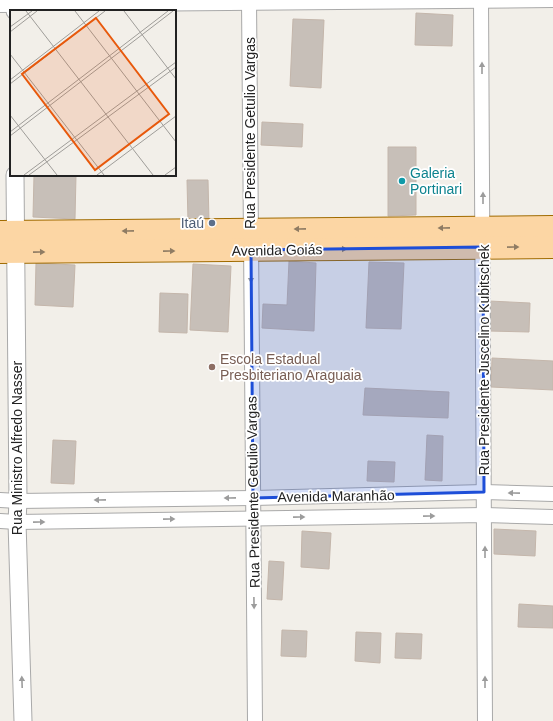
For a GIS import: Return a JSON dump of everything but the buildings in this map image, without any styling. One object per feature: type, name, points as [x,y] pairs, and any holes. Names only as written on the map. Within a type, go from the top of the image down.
[{"type":"main road","name":"Avenida Goiás","points":[[483,238],[553,227]]},
{"type":"main road","name":"Avenida Goiás","points":[[8,242],[483,238],[553,247]]},
{"type":"street","points":[[11,5],[553,0]]},
{"type":"street","name":"Rua Presidente Juscelino Kubitschek","points":[[481,1],[485,721]]},
{"type":"street","name":"Rua Presidente Getulio Vargas","points":[[249,2],[256,721]]},
{"type":"street","name":"Rua Ministro Alfredo Nasser","points":[[16,176],[8,242],[18,501],[8,522],[23,721]]},
{"type":"street","name":"Avenida Maranhão","points":[[0,500],[253,498],[484,492],[553,494]]},
{"type":"street","name":"Avenida Maranhão","points":[[8,522],[485,515],[553,517]]},
{"type":"highlighted area","points":[[483,247],[484,492],[253,498],[251,250]]},
{"type":"place","name":"Galeria Portinari","points":[[402,181]]},
{"type":"place","name":"Itaú","points":[[212,223]]},
{"type":"place","name":"Escola Estadual Presbiteriano Araguaia","points":[[212,367]]}]
